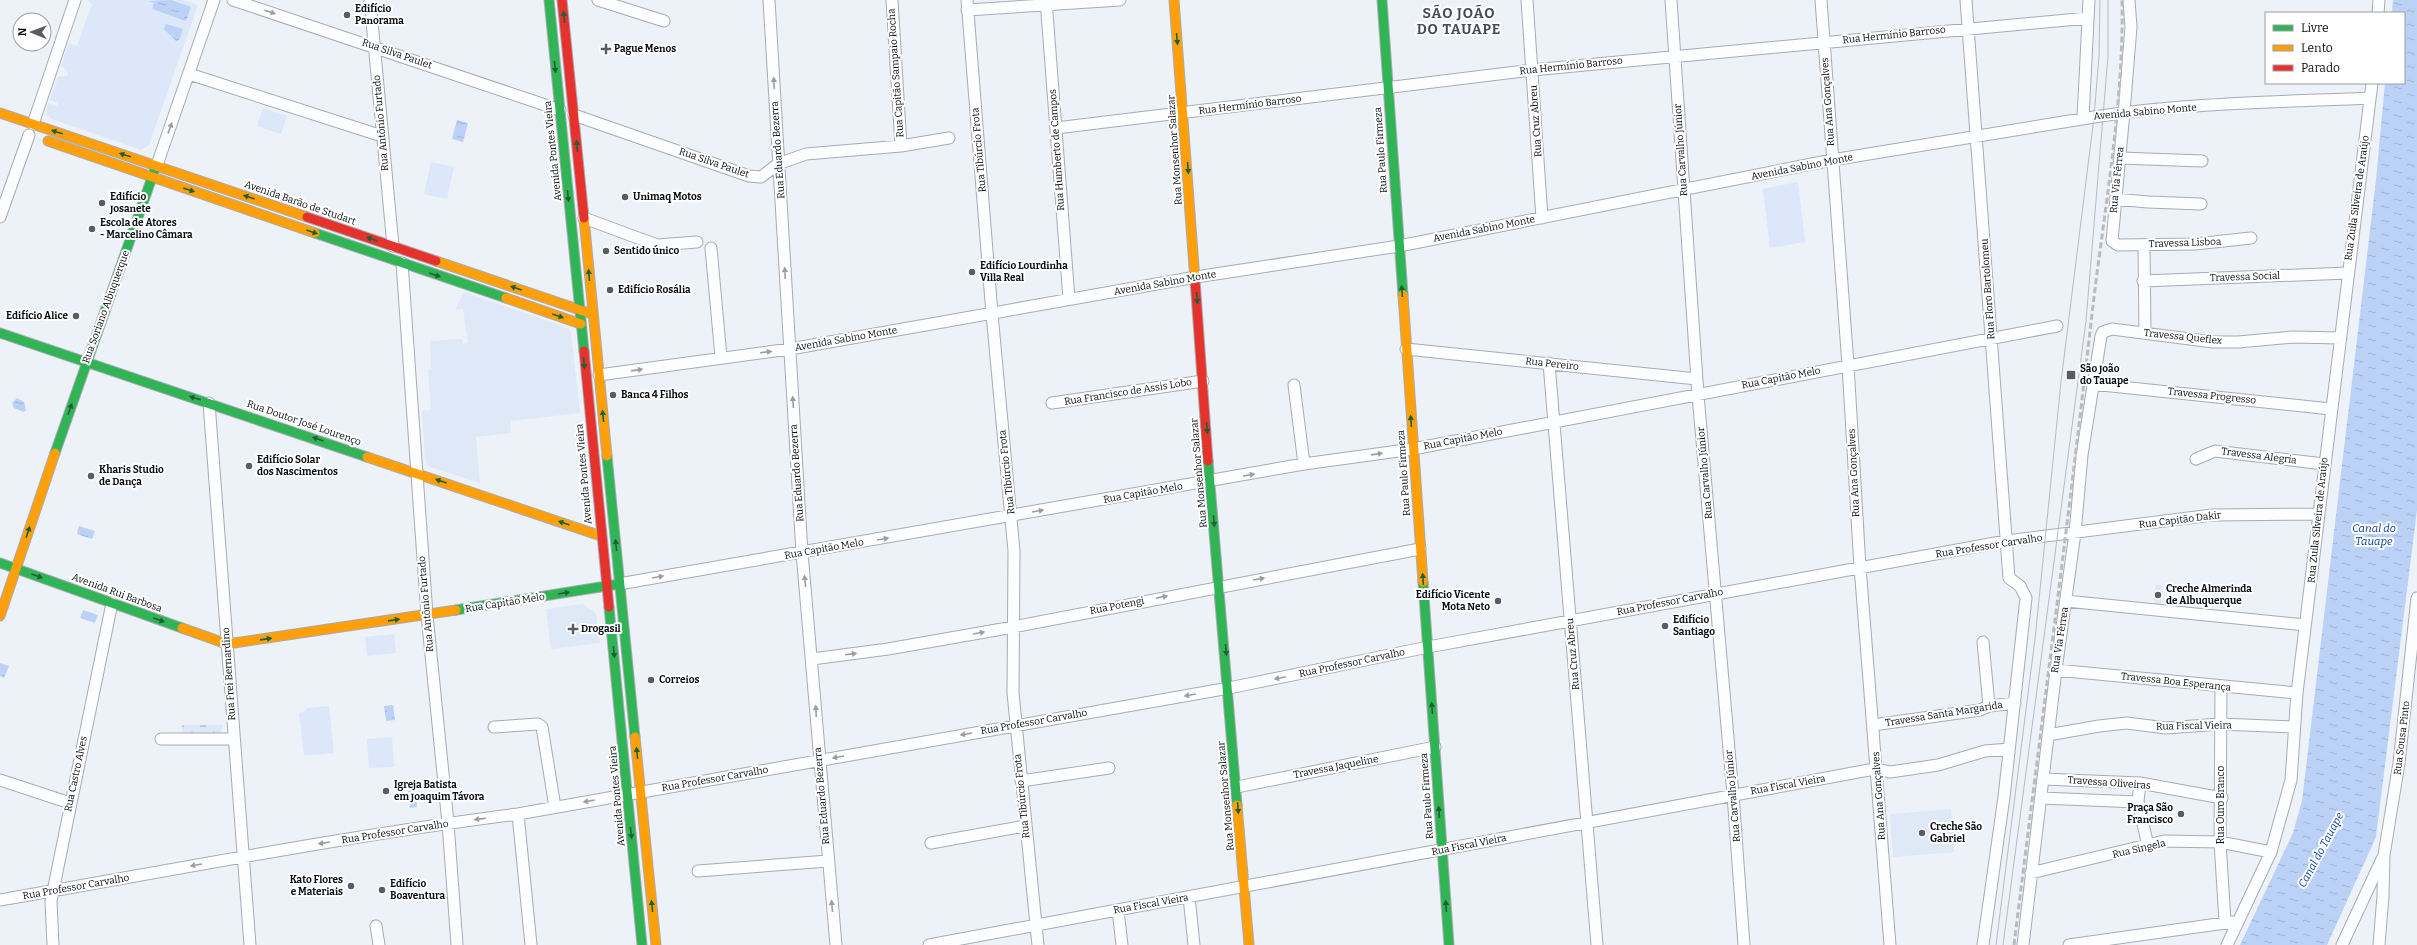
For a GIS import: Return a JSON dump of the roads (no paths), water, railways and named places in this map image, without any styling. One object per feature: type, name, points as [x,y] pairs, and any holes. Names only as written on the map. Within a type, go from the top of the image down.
[{"type":"main road","name":"Avenida Pontes Vieira","points":[[549,0],[642,945]]},
{"type":"main road","points":[[562,0],[656,945]]},
{"type":"main road","name":"Rua Monsenhor Salazar","points":[[1174,0],[1184,113],[1210,482],[1229,688],[1249,945]]},
{"type":"main road","name":"Rua Paulo Firmeza","points":[[1382,0],[1435,747],[1441,851],[1449,945]]},
{"type":"main road","name":"Avenida Barão de Studart","points":[[0,113],[28,130],[152,177],[581,324]]},
{"type":"main road","name":"Avenida Barão de Studart","points":[[28,130],[157,165],[593,314]]},
{"type":"main road","name":"Rua Soriano Albuquerque","points":[[0,616],[86,363],[157,165]]},
{"type":"main road","name":"Rua Doutor José Lourenço","points":[[0,333],[601,536]]},
{"type":"main road","name":"Avenida Rui Barbosa","points":[[0,563],[227,644]]},
{"type":"main road","name":"Rua Capitão Melo","points":[[227,644],[427,615],[620,584]]},
{"type":"street","points":[[0,217],[28,130],[75,0]]},
{"type":"street","name":"Rua Soriano Albuquerque","points":[[157,165],[214,0]]},
{"type":"street","name":"Rua Silva Paulet","points":[[233,0],[374,46],[560,110]]},
{"type":"street","name":"Rua Antônio Furtado","points":[[370,0],[392,246]]},
{"type":"street","points":[[598,0],[664,21]]},
{"type":"street","name":"Rua Eduardo Bezerra","points":[[769,0],[802,553],[812,658],[818,761],[836,945]]},
{"type":"street","name":"Rua Capitão Sampaio Rocha","points":[[892,0],[901,146]]},
{"type":"street","points":[[967,5],[1120,0]]},
{"type":"street","name":"Rua Cruz Abreu","points":[[1527,0],[1542,218]]},
{"type":"street","name":"Rua Carvalho Júnior","points":[[1671,0],[1698,395],[1733,795],[1744,945]]},
{"type":"street","name":"Rua Ana Gonçalves","points":[[1821,0],[1848,365],[1860,567],[1890,945]]},
{"type":"street","name":"Rua Floro Bartolomeu","points":[[1966,0],[1978,136],[1991,339],[2009,578],[2020,586],[2026,598],[2015,703]]},
{"type":"street","points":[[2083,118],[2089,0]]},
{"type":"street","name":"Rua Via Férrea","points":[[2118,245],[2114,244],[2111,237],[2120,158],[2131,27],[2129,0]]},
{"type":"street","points":[[2378,12],[2380,0]]},
{"type":"street","name":"Rua Humberto de Campos","points":[[1046,2],[1069,299]]},
{"type":"street","name":"Rua Tibúrcio Frota","points":[[967,5],[992,314],[1016,579],[1012,664],[1015,725],[1038,945]]},
{"type":"street","name":"Rua Hermínio Barroso","points":[[1056,128],[1532,70],[1968,28],[2088,18]]},
{"type":"street","points":[[189,74],[382,136]]},
{"type":"street","name":"Rua Zuila Silveira de Araújo","points":[[2227,945],[2272,852],[2291,780],[2293,727],[2324,464],[2372,84]]},
{"type":"street","name":"Avenida Sabino Monte","points":[[599,375],[721,357],[790,349],[1196,277],[1399,246],[1832,160],[2083,118],[2124,112],[2370,98]]},
{"type":"street","name":"Rua Silva Paulet","points":[[574,114],[749,176],[761,177],[778,164],[806,154],[901,146],[949,138]]},
{"type":"street","points":[[2120,158],[2202,161]]},
{"type":"street","points":[[2115,199],[2200,204]]},
{"type":"street","points":[[584,218],[657,245],[697,242]]},
{"type":"street","name":"Travessa Lisboa","points":[[2118,245],[2195,244],[2251,238]]},
{"type":"street","points":[[2144,245],[2144,333]]},
{"type":"street","points":[[711,248],[721,357]]},
{"type":"street","name":"Rua Antônio Furtado","points":[[402,263],[415,473],[427,615],[448,823],[457,945]]},
{"type":"street","name":"Travessa Social","points":[[2143,281],[2348,273]]},
{"type":"street","name":"Rua Capitão Melo","points":[[620,584],[1210,482],[1304,464],[1413,449],[2057,326]]},
{"type":"street","name":"Travessa Queflex","points":[[2101,336],[2103,332],[2112,329],[2219,342],[2293,337],[2341,338]]},
{"type":"street","name":"Rua Via Férrea","points":[[2023,945],[2056,670],[2066,601],[2070,533],[2092,384],[2101,336]]},
{"type":"street","name":"Rua Pereiro","points":[[1406,349],[1698,379]]},
{"type":"street","name":"Rua Cruz Abreu","points":[[1549,363],[1597,945]]},
{"type":"street","name":"Rua Francisco de Assis Lobo","points":[[1052,404],[1203,381]]},
{"type":"street","points":[[1294,384],[1304,464]]},
{"type":"street","name":"Travessa Progresso","points":[[2092,384],[2331,409]]},
{"type":"street","name":"Rua Frei Bernardino","points":[[209,403],[250,945]]},
{"type":"street","name":"Travessa Alegria","points":[[2196,459],[2215,451],[2324,464]]},
{"type":"street","name":"Rua Capitão Dakir","points":[[2070,533],[2212,515],[2318,514]]},
{"type":"street","name":"Rua Professor Carvalho","points":[[0,900],[243,857],[448,823],[518,814],[818,761],[1229,688],[1428,647],[1860,567],[2006,541],[2070,533]]},
{"type":"street","name":"Rua Potengi","points":[[812,658],[888,649],[1420,550]]},
{"type":"street","name":"Rua Sousa Pinto","points":[[2379,945],[2384,896],[2384,855],[2399,763],[2417,598]]},
{"type":"street","points":[[2066,601],[2305,625]]},
{"type":"street","name":"Rua Castro Alves","points":[[53,945],[51,901],[112,603]]},
{"type":"street","points":[[1983,642],[1989,706]]},
{"type":"street","name":"Travessa Boa Esperança","points":[[2056,670],[2221,687],[2297,693]]},
{"type":"street","name":"Rua Ouro Branco","points":[[2221,687],[2220,724],[2222,798],[2220,842],[2225,922]]},
{"type":"street","points":[[1983,945],[2015,703]]},
{"type":"street","name":"Travessa Santa Margarida","points":[[1873,725],[1980,710],[1989,706],[2015,703]]},
{"type":"street","points":[[494,727],[538,724],[542,727],[555,807]]},
{"type":"street","name":"Rua Fiscal Vieira","points":[[2048,735],[2099,726],[2127,724],[2166,728],[2220,724],[2293,727]]},
{"type":"street","points":[[160,739],[234,740]]},
{"type":"street","name":"Travessa Jaqueline","points":[[1237,788],[1435,747]]},
{"type":"street","name":"Rua Fiscal Vieira","points":[[929,945],[1244,888],[1733,795],[1877,769],[1890,772],[1938,765],[1985,751],[2009,749]]},
{"type":"street","points":[[1021,781],[1109,768]]},
{"type":"street","name":"Travessa Oliveiras","points":[[2043,779],[2140,783],[2222,798]]},
{"type":"street","points":[[0,780],[70,803]]},
{"type":"street","points":[[2140,783],[2138,802],[2148,846]]},
{"type":"street","points":[[2041,798],[2138,802]]},
{"type":"street","points":[[518,814],[531,945]]},
{"type":"street","points":[[931,843],[1025,826]]},
{"type":"street","name":"Rua Singela","points":[[2031,873],[2164,841],[2220,842],[2272,852]]},
{"type":"street","name":"Rua Sousa Pinto","points":[[2342,945],[2384,855]]},
{"type":"street","points":[[698,871],[828,861]]},
{"type":"street","points":[[1189,897],[1194,945]]},
{"type":"street","points":[[1118,910],[1122,945]]},
{"type":"street","points":[[2069,945],[2225,922],[2238,923]]},
{"type":"street","points":[[376,926],[379,945]]},
{"type":"water","points":[[171,0],[191,7],[186,21],[152,9],[154,3],[149,1]]},
{"type":"water","name":"Canal do Tauape","points":[[2393,0],[2417,0],[2417,510],[2376,837],[2327,945],[2240,945],[2293,833],[2302,801],[2376,180],[2385,84],[2405,84],[2405,12],[2392,12]]},
{"type":"water","points":[[166,24],[183,29],[179,40],[176,41],[164,29]]},
{"type":"water","points":[[457,120],[468,123],[463,142],[452,139]]},
{"type":"water","points":[[17,398],[24,402],[26,410],[24,412],[14,408],[12,403]]},
{"type":"water","points":[[79,526],[95,531],[92,539],[77,534]]},
{"type":"water","points":[[83,610],[98,615],[95,623],[80,618]]},
{"type":"water","points":[[0,663],[9,666],[4,678],[0,676]]},
{"type":"water","points":[[393,705],[395,720],[386,721],[384,706]]},
{"type":"water","points":[[408,791],[416,791],[417,807],[410,808]]},
{"type":"tram line","points":[[1996,945],[2035,639],[2061,382],[2094,117],[2099,56],[2100,0]]},
{"type":"tram line","points":[[2003,945],[2086,321],[2108,56],[2108,0]]},
{"type":"railway","points":[[2014,945],[2117,118],[2122,39],[2122,0]]},
{"type":"place","name":"Edifício Panorama","points":[[347,15]]},
{"type":"place","name":"Pague Menos","points":[[606,49]]},
{"type":"place","name":"Unimaq Motos","points":[[625,197]]},
{"type":"place","name":"Edifício Josanete","points":[[102,203]]},
{"type":"place","name":"Escola de Atores - Marcelino Câmara","points":[[92,229]]},
{"type":"place","name":"Sentido único","points":[[606,251]]},
{"type":"place","name":"Edifício Lourdinha Villa Real","points":[[972,272]]},
{"type":"place","name":"Edifício Rosália","points":[[610,290]]},
{"type":"place","name":"Edifício Alice","points":[[76,316]]},
{"type":"place","name":"São João do Tauape","points":[[2071,375]]},
{"type":"place","name":"Banca 4 Filhos","points":[[613,395]]},
{"type":"place","name":"Edifício Solar dos Nascimentos","points":[[249,466]]},
{"type":"place","name":"Kharis Studio de Dança","points":[[91,476]]},
{"type":"place","name":"Creche Almerinda de Albuquerque","points":[[2158,595]]},
{"type":"place","name":"Edifício Vicente Mota Neto","points":[[1498,601]]},
{"type":"place","name":"Edifício Santiago","points":[[1665,626]]},
{"type":"place","name":"Drogasil","points":[[573,629]]},
{"type":"place","name":"Correios","points":[[651,680]]},
{"type":"place","name":"Igreja Batista em Joaquim Távora","points":[[386,791]]},
{"type":"place","name":"Praça São Francisco","points":[[2181,814]]},
{"type":"place","name":"Creche São Gabriel","points":[[1922,833]]},
{"type":"place","name":"Kato Flores e Materiais","points":[[351,886]]},
{"type":"place","name":"Edifício Boaventura","points":[[382,890]]},
{"type":"district","name":"SÃO JOÃO DO TAUAPE","points":[[1459,22]]}]
